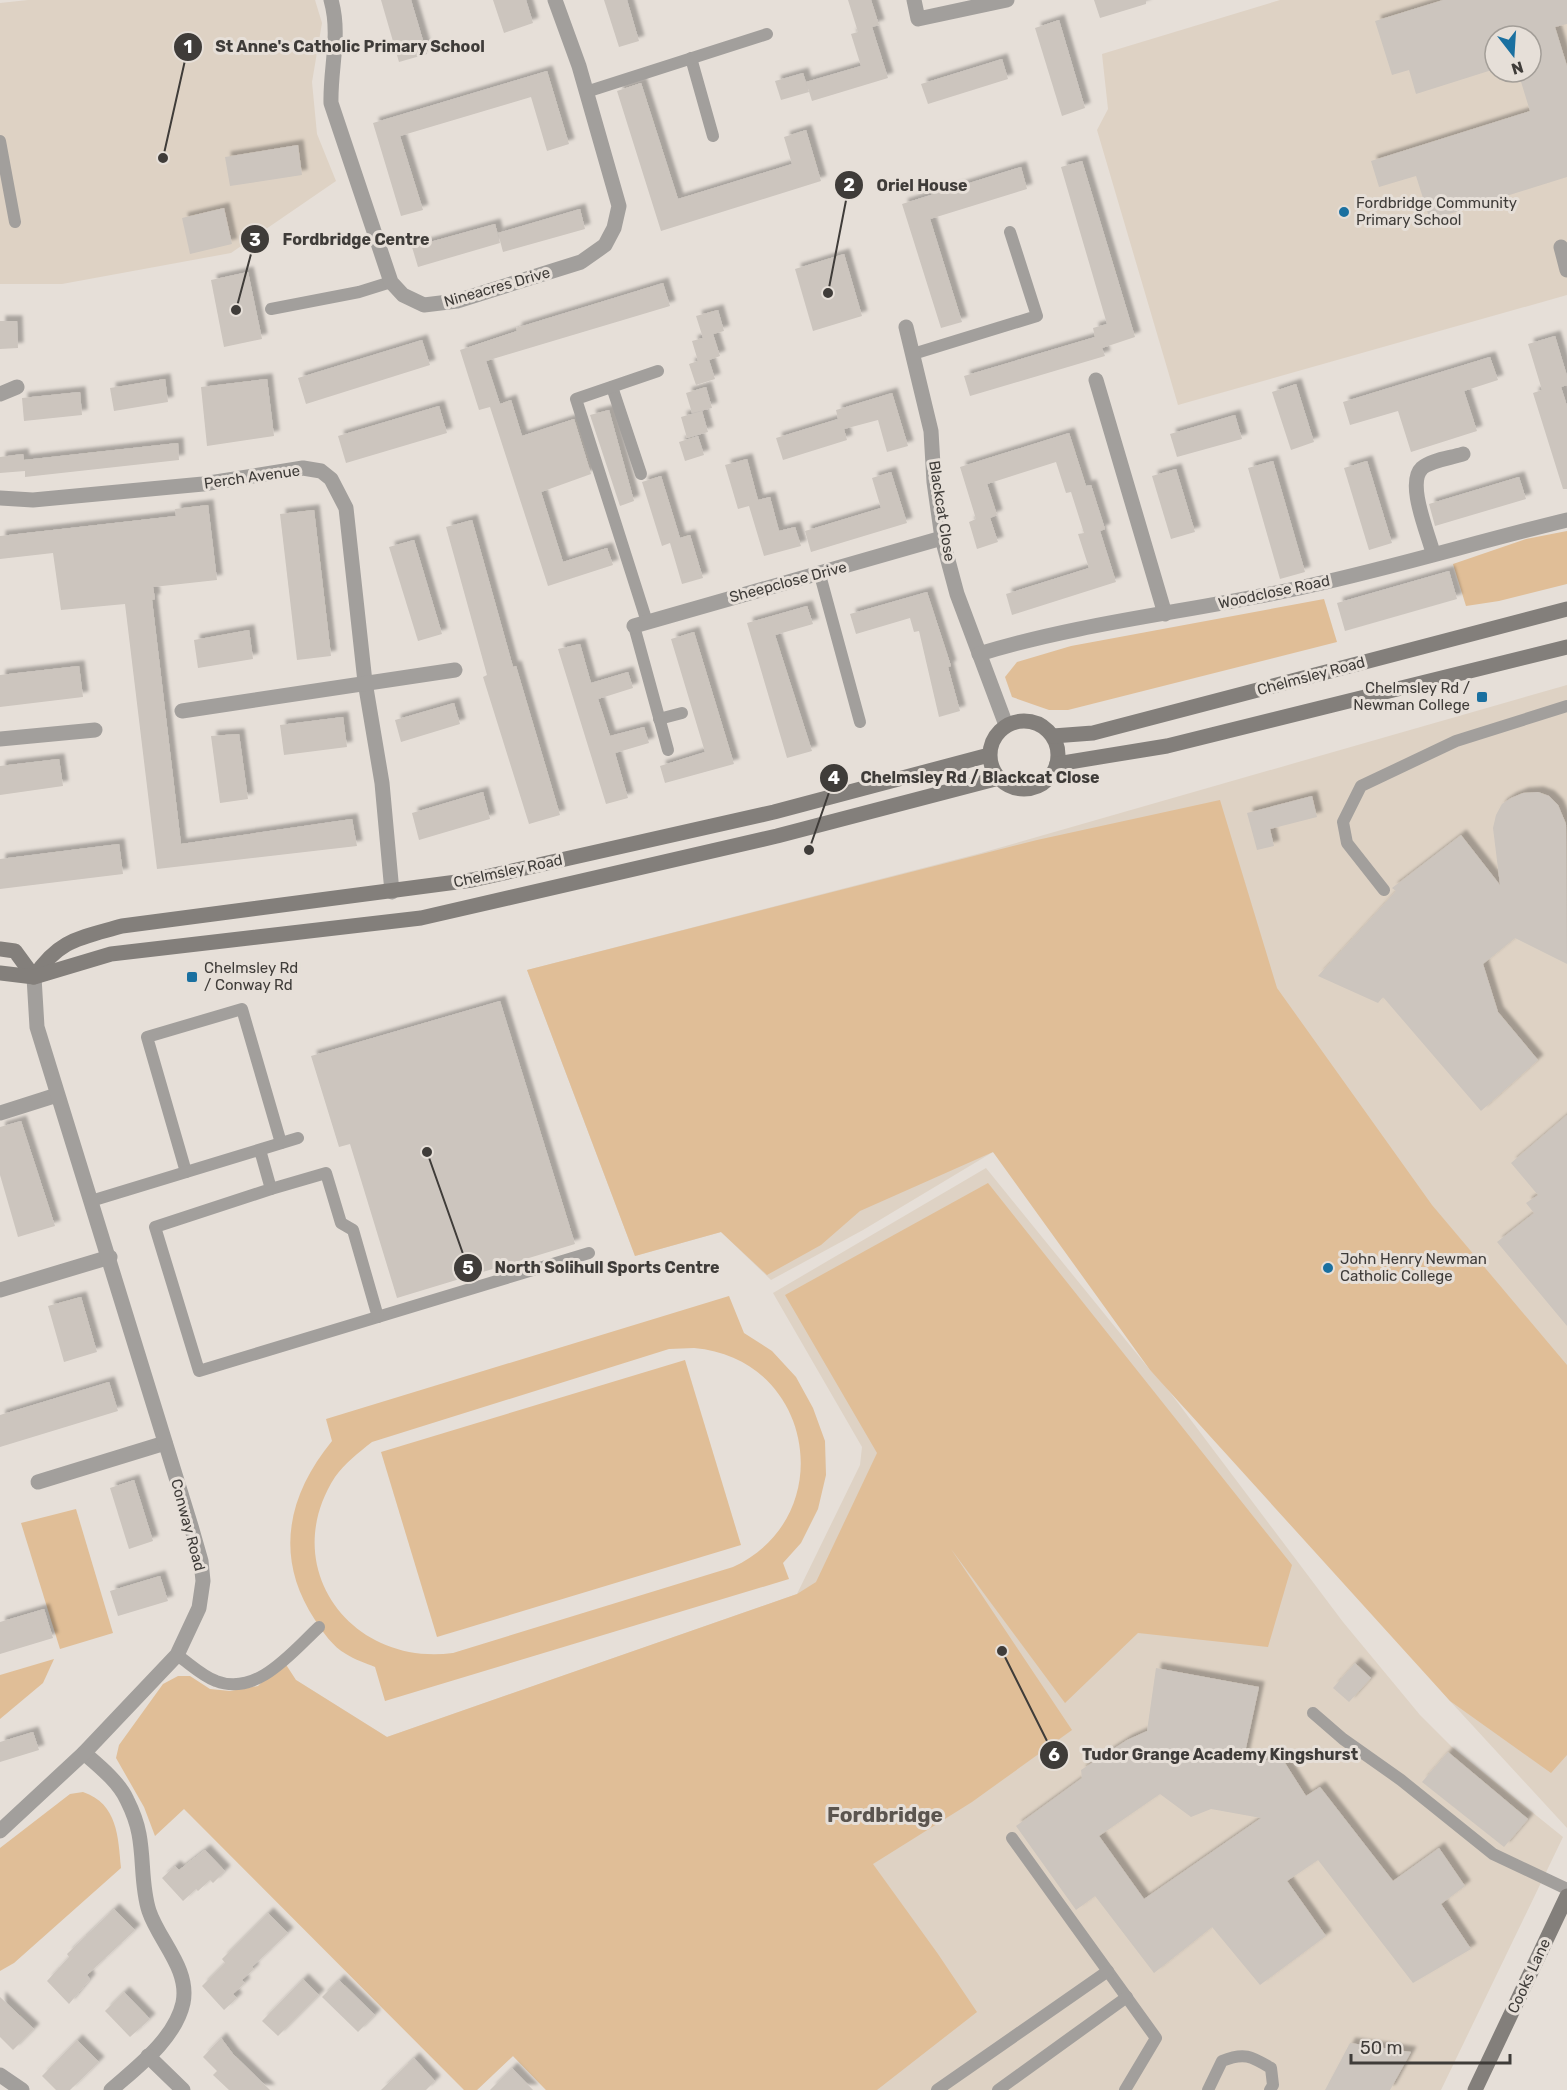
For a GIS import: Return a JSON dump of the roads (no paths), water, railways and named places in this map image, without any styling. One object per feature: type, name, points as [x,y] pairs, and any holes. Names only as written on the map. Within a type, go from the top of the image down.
[{"type":"street","points":[[331,0],[336,16],[337,39],[331,81],[331,103],[391,282]]},
{"type":"street","name":"Nineacres Drive","points":[[391,282],[403,296],[424,305],[457,301],[581,262],[605,245],[614,228],[619,206],[586,92],[555,0]]},
{"type":"street","points":[[914,0],[918,19],[1007,0]]},
{"type":"street","points":[[1561,247],[1567,268]]},
{"type":"street","name":"Blackcat Close","points":[[906,327],[931,431],[934,482],[942,538],[957,594],[1006,725]]},
{"type":"street","points":[[1096,380],[1165,614]]},
{"type":"street","points":[[0,394],[17,387]]},
{"type":"street","points":[[1433,553],[1414,486],[1417,474],[1424,466],[1462,454]]},
{"type":"street","name":"Perch Avenue","points":[[0,498],[33,500],[203,484],[303,468],[321,471],[331,479],[346,508],[365,682],[382,783],[392,892]]},
{"type":"street","name":"Woodclose Road","points":[[979,654],[1013,643],[1308,586],[1567,520]]},
{"type":"street","name":"Sheepclose Drive","points":[[641,624],[942,538]]},
{"type":"street","name":"Chelmsley Road","points":[[1053,736],[1093,733],[1567,609]]},
{"type":"street","points":[[1057,764],[1167,746],[1567,647]]},
{"type":"street","points":[[182,711],[455,670]]},
{"type":"street","points":[[1030,721],[1042,726],[1053,736],[1058,750],[1057,764],[1048,780],[1032,788],[1019,789],[999,778],[990,763],[990,755],[993,739],[1006,725],[1030,721]]},
{"type":"street","points":[[0,739],[95,730]]},
{"type":"street","name":"Chelmsley Road","points":[[34,977],[47,956],[73,940],[122,926],[472,880],[774,812],[990,755]]},
{"type":"street","name":"Chelmsley Road","points":[[0,973],[34,977],[111,954],[421,918],[777,836],[999,778]]},
{"type":"street","points":[[0,949],[15,951],[34,977]]},
{"type":"street","name":"Conway Road","points":[[0,1831],[84,1753],[177,1655],[199,1608],[202,1571],[194,1534],[110,1257],[37,1027],[34,977]]},
{"type":"street","points":[[0,1113],[57,1095]]},
{"type":"street","points":[[0,1290],[110,1257]]},
{"type":"street","points":[[38,1482],[165,1443]]},
{"type":"street","points":[[84,1753],[106,1773],[126,1797],[139,1833],[142,1876],[149,1912],[184,1983],[183,2003],[174,2025],[148,2056],[111,2090]]},
{"type":"street","name":"Cooks Lane","points":[[1476,2090],[1567,1896]]},
{"type":"street","points":[[148,2056],[183,2090]]},
{"type":"street","points":[[0,2075],[22,2090]]},
{"type":"lane","points":[[586,92],[767,33]]},
{"type":"lane","points":[[691,58],[713,136]]},
{"type":"lane","points":[[0,141],[15,222]]},
{"type":"lane","points":[[913,354],[1037,316],[1010,232]]},
{"type":"lane","points":[[271,309],[358,292],[391,282]]},
{"type":"lane","points":[[658,371],[576,399],[641,624],[659,719],[668,750]]},
{"type":"lane","points":[[612,387],[641,474]]},
{"type":"lane","points":[[820,574],[860,722]]},
{"type":"lane","points":[[1384,890],[1347,843],[1343,822],[1361,786],[1456,741],[1567,706]]},
{"type":"lane","points":[[659,719],[682,713]]},
{"type":"lane","points":[[186,1172],[147,1037],[243,1009],[281,1143]]},
{"type":"lane","points":[[91,1201],[298,1138]]},
{"type":"lane","points":[[260,1150],[271,1189]]},
{"type":"lane","points":[[378,1317],[353,1230],[341,1223],[326,1173],[155,1227],[200,1371],[589,1253]]},
{"type":"lane","points":[[177,1655],[213,1680],[232,1686],[255,1681],[319,1627]]},
{"type":"lane","points":[[1313,1713],[1493,1854],[1567,1889]]},
{"type":"lane","points":[[1012,1838],[1156,2038],[1125,2090]]},
{"type":"lane","points":[[937,2090],[1108,1971]]},
{"type":"lane","points":[[998,2090],[1127,1997]]},
{"type":"lane","points":[[1208,2090],[1222,2061],[1238,2055],[1254,2058],[1271,2068],[1273,2085],[1270,2090]]},
{"type":"place","name":"St Anne's Catholic Primary School","points":[[163,158]]},
{"type":"place","name":"Fordbridge Community Primary School","points":[[1344,212]]},
{"type":"place","name":"Oriel House","points":[[828,293]]},
{"type":"place","name":"Fordbridge Centre","points":[[236,310]]},
{"type":"place","name":"Chelmsley Rd / Newman College","points":[[1482,697]]},
{"type":"place","name":"Chelmsley Rd / Blackcat Close","points":[[809,850]]},
{"type":"place","name":"Chelmsley Rd / Conway Rd","points":[[192,977]]},
{"type":"place","name":"North Solihull Sports Centre","points":[[427,1152]]},
{"type":"place","name":"John Henry Newman Catholic College","points":[[1328,1268]]},
{"type":"place","name":"Tudor Grange Academy Kingshurst","points":[[1002,1651]]},
{"type":"district","name":"Fordbridge","points":[[885,1815]]}]
